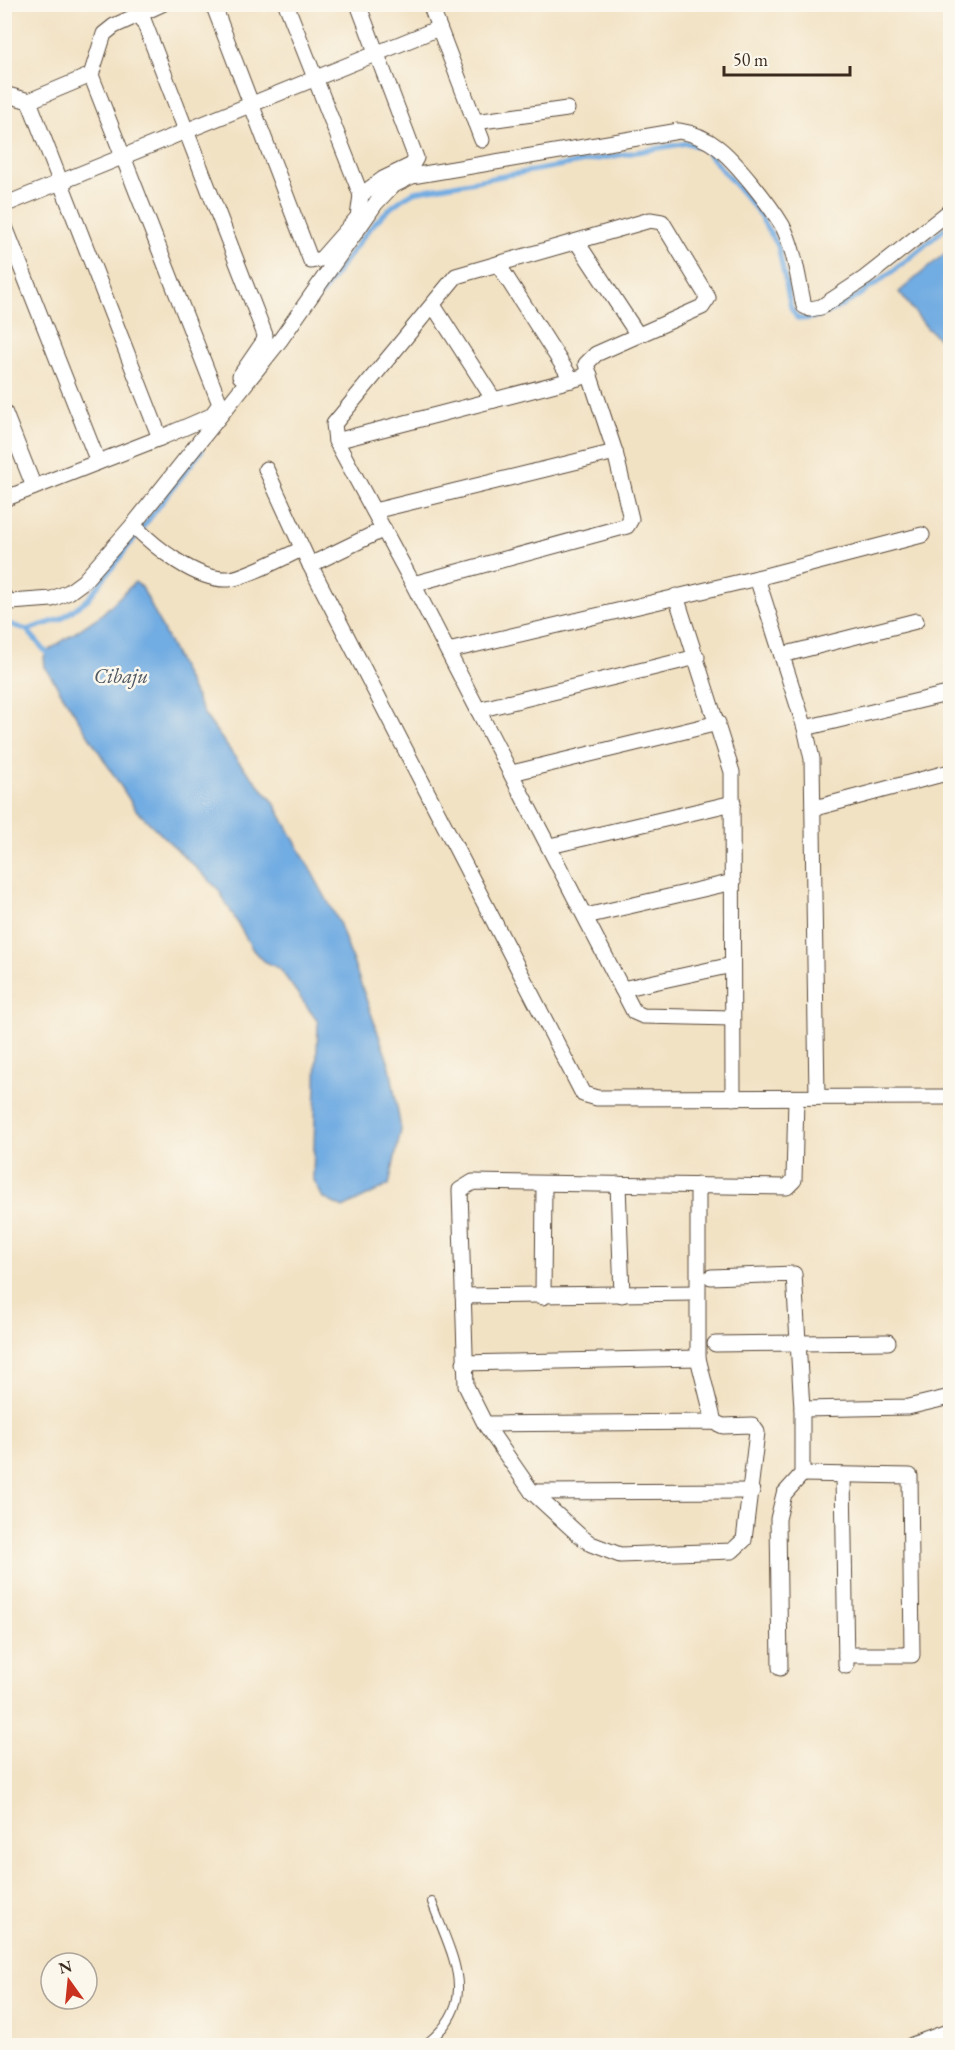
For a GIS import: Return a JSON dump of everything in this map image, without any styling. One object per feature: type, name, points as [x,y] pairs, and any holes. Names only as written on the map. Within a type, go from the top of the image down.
[{"type":"street","points":[[162,4],[114,26],[104,34],[91,75],[220,404]]},
{"type":"street","points":[[213,4],[311,261],[321,259],[358,217],[360,195],[286,4]]},
{"type":"street","points":[[358,4],[416,158],[412,165],[383,179],[360,195]]},
{"type":"street","points":[[430,4],[482,141]]},
{"type":"street","points":[[4,500],[211,416],[264,341],[265,335],[141,14]]},
{"type":"street","points":[[4,205],[439,28]]},
{"type":"street","points":[[4,94],[29,101],[91,75]]},
{"type":"street","points":[[29,101],[160,438]]},
{"type":"street","points":[[475,122],[567,109]]},
{"type":"street","points":[[4,597],[11,602],[52,599],[69,592],[84,580],[133,525],[281,339],[376,203],[392,186],[412,176],[679,131],[696,134],[718,147],[759,194],[782,225],[790,246],[804,306],[810,309],[821,308],[865,278],[951,211]]},
{"type":"street","points":[[413,584],[627,526],[631,519],[615,452],[586,364],[596,354],[702,307],[708,298],[662,222],[650,219],[456,276],[334,424],[336,441],[512,773],[634,1012],[643,1016],[732,1018]]},
{"type":"street","points":[[4,224],[98,462]]},
{"type":"street","points":[[577,242],[638,335]]},
{"type":"street","points":[[498,264],[573,380]]},
{"type":"street","points":[[433,305],[494,400]]},
{"type":"street","points":[[336,441],[590,375]]},
{"type":"street","points":[[4,411],[34,487]]},
{"type":"street","points":[[374,511],[615,452]]},
{"type":"street","points":[[266,469],[310,565],[583,1094],[597,1098],[951,1097]]},
{"type":"street","points":[[133,525],[156,547],[182,563],[212,576],[230,579],[302,549]]},
{"type":"street","points":[[310,565],[384,529]]},
{"type":"street","points":[[448,651],[757,578],[922,535]]},
{"type":"street","points":[[757,578],[805,728],[812,759],[815,808],[817,1097]]},
{"type":"street","points":[[676,596],[732,772],[733,1098]]},
{"type":"street","points":[[782,655],[916,621]]},
{"type":"street","points":[[478,710],[697,657]]},
{"type":"street","points":[[805,728],[943,695]]},
{"type":"street","points":[[512,773],[718,723]]},
{"type":"street","points":[[815,808],[951,772]]},
{"type":"street","points":[[550,846],[732,803]]},
{"type":"street","points":[[586,916],[733,882]]},
{"type":"street","points":[[622,989],[732,965]]},
{"type":"street","points":[[485,1424],[714,1422],[723,1426],[752,1425],[758,1432],[744,1540],[732,1551],[620,1555],[585,1540],[532,1492],[485,1424],[466,1386],[460,1190],[473,1182],[544,1185],[787,1187],[794,1180],[796,1098]]},
{"type":"street","points":[[618,1184],[622,1295]]},
{"type":"street","points":[[543,1297],[544,1185]]},
{"type":"street","points":[[698,1185],[699,1358],[714,1422]]},
{"type":"street","points":[[711,1277],[794,1274],[802,1409],[802,1474],[784,1494],[778,1519],[780,1668]]},
{"type":"street","points":[[463,1296],[543,1297],[697,1293]]},
{"type":"street","points":[[715,1344],[888,1342]]},
{"type":"street","points":[[464,1363],[699,1358]]},
{"type":"street","points":[[802,1409],[908,1407],[951,1397]]},
{"type":"street","points":[[802,1474],[910,1476],[912,1655],[846,1661],[843,1476]]},
{"type":"street","points":[[532,1492],[752,1491]]},
{"type":"street","points":[[912,2045],[951,2031]]},
{"type":"lane","points":[[423,2046],[449,2021],[460,1991],[455,1968],[432,1902]]},
{"type":"water","points":[[950,249],[950,348],[927,328],[899,292]]},
{"type":"water","name":"Cibaju","points":[[135,582],[142,587],[204,714],[237,760],[273,801],[339,922],[390,1067],[401,1130],[389,1185],[343,1208],[323,1198],[313,1178],[318,1022],[280,969],[262,960],[253,950],[218,889],[136,810],[45,667],[44,657],[49,650],[101,615]]},
{"type":"waterway","points":[[321,295],[374,224],[399,201],[414,192],[687,143],[704,149],[755,208],[778,246],[791,308],[797,318],[812,318],[853,299],[899,266],[950,224]]},
{"type":"waterway","points":[[4,622],[27,630],[61,619],[88,599],[202,450]]},
{"type":"waterway","points":[[27,630],[51,658]]}]
